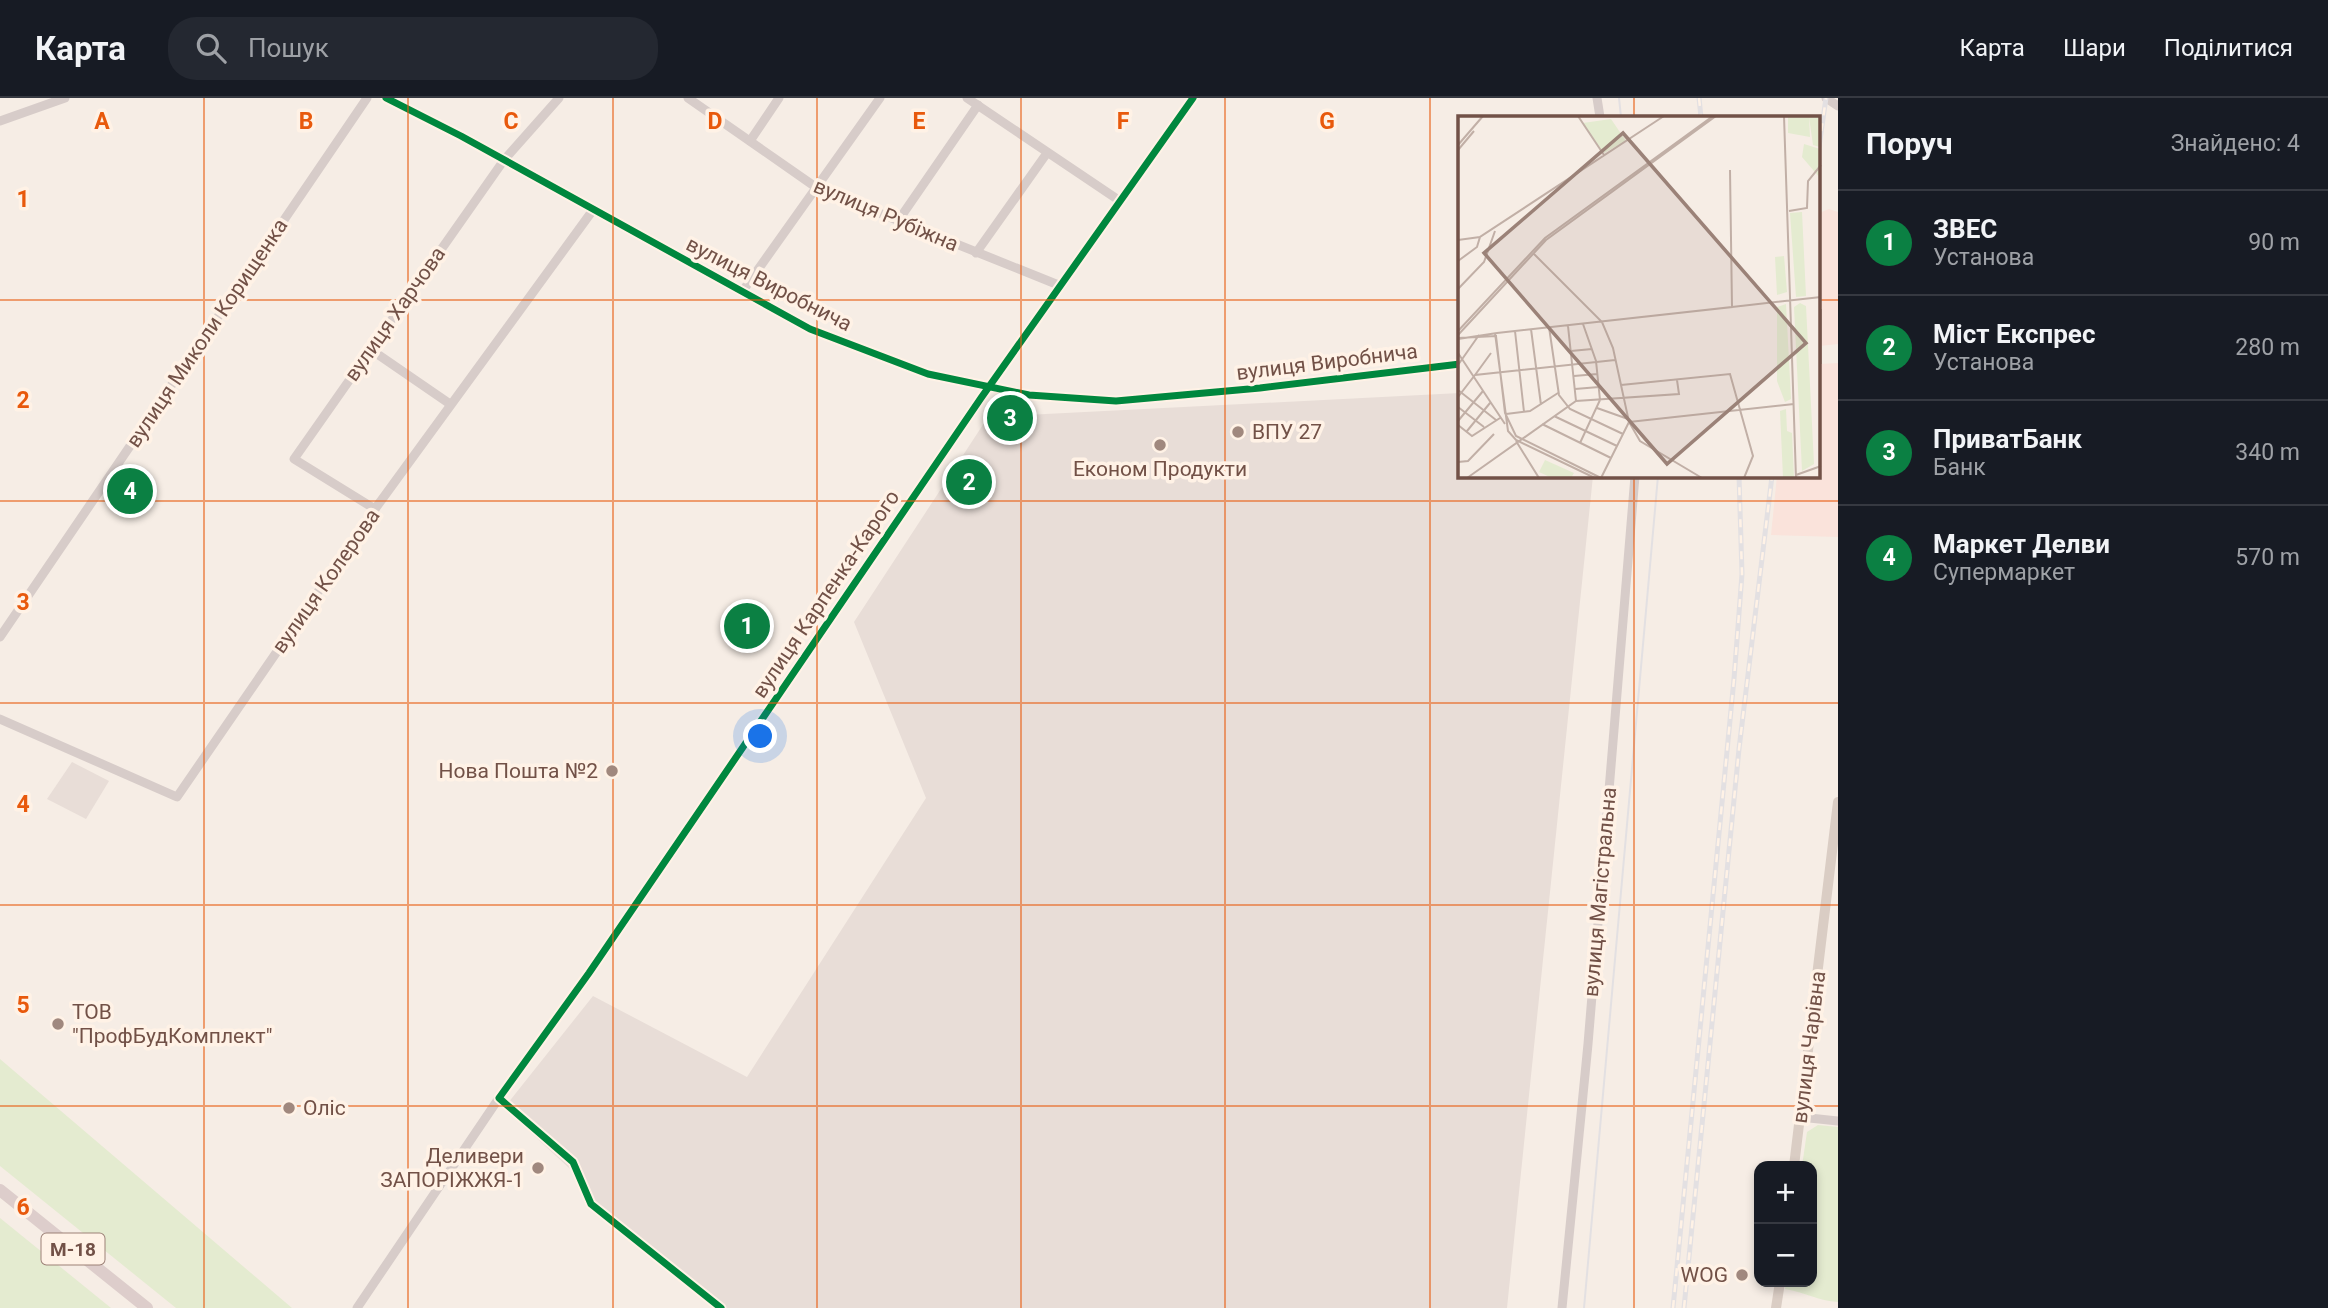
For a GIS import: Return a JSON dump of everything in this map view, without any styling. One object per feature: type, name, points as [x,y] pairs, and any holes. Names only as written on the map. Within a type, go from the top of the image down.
[{"type":"highway","name":"М-18","points":[[0,1190],[147,1308]]},
{"type":"main road","name":"вулиця Чарівна","points":[[1795,1161],[1838,802]]},
{"type":"main road","points":[[1776,1308],[1779,1287]]},
{"type":"street","points":[[0,121],[65,98]]},
{"type":"street","name":"вулиця Миколи Корищенка","points":[[0,637],[367,98]]},
{"type":"street","name":"вулиця Харчова","points":[[374,509],[294,459],[504,160],[559,98]]},
{"type":"street","name":"вулиця Рубіжна","points":[[688,98],[817,188],[1061,286]]},
{"type":"street","points":[[750,141],[779,98]]},
{"type":"street","points":[[741,292],[880,98]]},
{"type":"street","points":[[967,98],[1120,201]]},
{"type":"street","points":[[1597,98],[1600,116]]},
{"type":"street","points":[[1826,98],[1838,106]]},
{"type":"street","name":"вулиця Виробнича","points":[[390,99],[810,329],[884,360],[928,374],[990,388],[1088,401],[1116,401],[1260,388],[1458,364]]},
{"type":"street","name":"вулиця Карпенка-Карого","points":[[357,1308],[461,1152],[589,973],[1189,99]]},
{"type":"street","points":[[898,220],[978,105]]},
{"type":"street","points":[[976,253],[1046,153]]},
{"type":"street","name":"вулиця Колерова","points":[[0,719],[177,797],[374,509],[593,209]]},
{"type":"street","points":[[370,349],[450,404]]},
{"type":"street","name":"вулиця Магістральна","points":[[1562,1308],[1590,1017],[1635,478]]},
{"type":"street","points":[[499,1098],[573,1162],[591,1204],[721,1308]]},
{"type":"street","points":[[1800,1116],[1838,1121]]},
{"type":"shaded area","points":[[1829,209],[1838,212],[1838,344],[1820,346],[1820,213]]},
{"type":"shaded area","points":[[1838,363],[1838,537],[1771,535],[1777,478],[1820,478],[1820,364]]},
{"type":"shaded area","points":[[1458,393],[1458,478],[1593,478],[1507,1308],[718,1308],[597,1210],[581,1179],[504,1108],[593,996],[747,1077],[926,798],[854,622],[988,417]]},
{"type":"shaded area","points":[[72,762],[109,781],[86,819],[47,799]]},
{"type":"green space","points":[[0,1059],[292,1308],[176,1308],[0,1166]]},
{"type":"green space","points":[[1818,1125],[1838,1127],[1838,1302],[1785,1289],[1817,1287],[1817,1161],[1803,1161],[1807,1132]]},
{"type":"green space","points":[[0,1218],[111,1308],[0,1308]]},
{"type":"tram line","points":[[1619,98],[1621,116]]},
{"type":"tram line","points":[[1584,1308],[1658,478]]},
{"type":"railway","points":[[1699,98],[1701,116]]},
{"type":"railway","points":[[1820,140],[1826,98]]},
{"type":"railway","points":[[1673,1308],[1734,679],[1742,574],[1739,478]]},
{"type":"railway","points":[[1684,1308],[1739,749],[1772,478]]},
{"type":"cycle path","points":[[386,98],[461,136],[810,329],[928,374],[1029,395],[1116,401],[1260,388],[1458,364]]},
{"type":"cycle path","points":[[721,1308],[591,1204],[573,1162],[499,1098],[589,973],[981,398],[1193,98]]},
{"type":"place","name":"ПриватБанк","points":[[1010,418]]},
{"type":"place","name":"ВПУ 27","points":[[1238,432]]},
{"type":"place","name":"Економ Продукти","points":[[1160,445]]},
{"type":"place","name":"Мiст Експрес","points":[[969,482]]},
{"type":"place","name":"Маркет Делви","points":[[130,491]]},
{"type":"place","name":"ЗВЕС","points":[[747,626]]},
{"type":"place","name":"Нова Пошта №2","points":[[612,771]]},
{"type":"place","name":"ТОВ \"ПрофБудКомплект\"","points":[[58,1024]]},
{"type":"place","name":"Оліс","points":[[289,1108]]},
{"type":"place","name":"Деливери ЗАПОРІЖЖЯ-1","points":[[538,1168]]},
{"type":"place","name":"WOG","points":[[1742,1275]]}]
